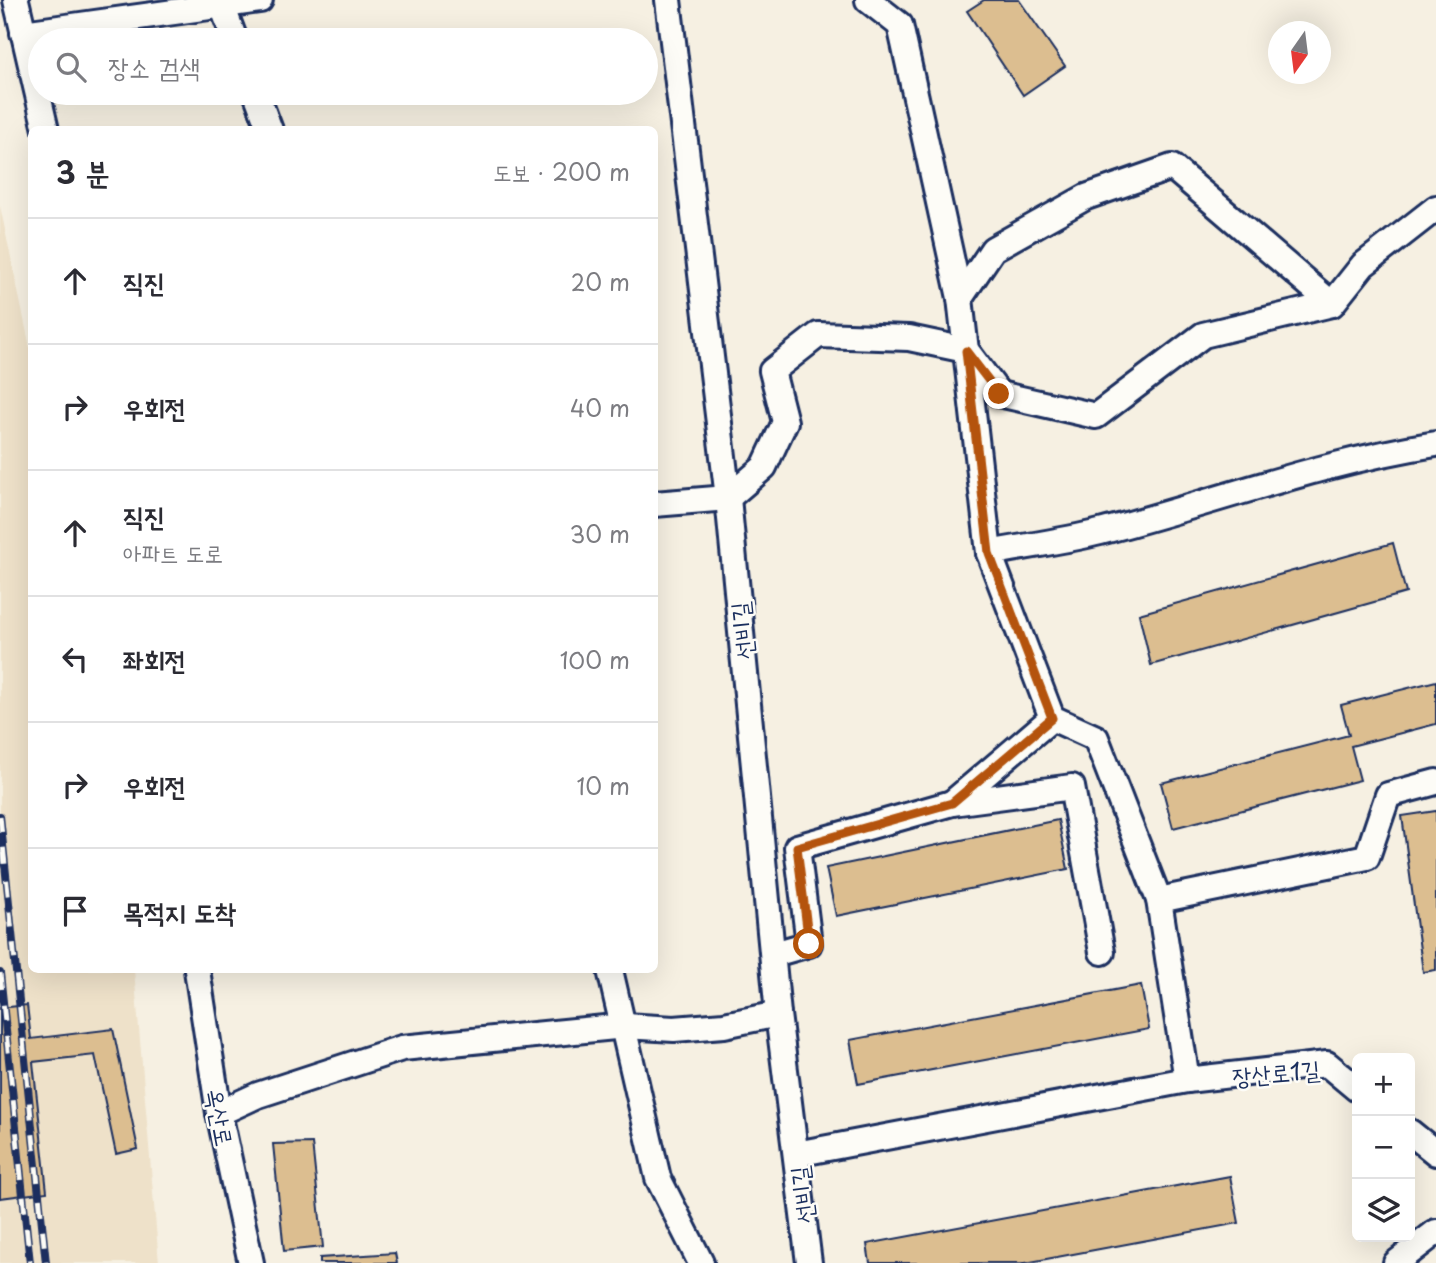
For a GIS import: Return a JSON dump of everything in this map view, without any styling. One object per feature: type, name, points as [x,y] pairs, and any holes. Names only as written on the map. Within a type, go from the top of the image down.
[{"type":"street","points":[[16,0],[28,54]]},
{"type":"street","points":[[56,28],[221,3],[260,0]]},
{"type":"street","name":"선비길","points":[[668,0],[728,498],[778,1014],[809,1263]]},
{"type":"street","points":[[868,0],[900,25],[960,298],[989,553],[1052,718],[1096,738],[1159,900],[1187,1080]]},
{"type":"street","points":[[221,3],[230,28]]},
{"type":"street","points":[[23,33],[28,32]]},
{"type":"street","points":[[40,105],[45,126]]},
{"type":"street","points":[[261,105],[268,126]]},
{"type":"street","points":[[960,298],[993,249],[1086,197],[1172,167],[1332,304]]},
{"type":"street","points":[[658,504],[728,498],[764,467],[785,422],[772,371],[818,335],[909,338],[966,351],[999,394],[1096,416],[1203,335],[1332,304],[1363,265],[1436,208]]},
{"type":"street","points":[[989,553],[1098,533],[1291,476],[1396,450],[1436,444]]},
{"type":"street","points":[[952,803],[1052,718]]},
{"type":"street","points":[[1159,900],[1367,857],[1388,795],[1436,782]]},
{"type":"street","points":[[774,954],[809,944],[797,847],[952,803],[1072,787],[1102,953]]},
{"type":"street","name":"옥산로","points":[[197,973],[219,1113],[251,1263]]},
{"type":"street","points":[[611,973],[658,1178],[701,1263]]},
{"type":"street","points":[[219,1113],[258,1095],[402,1048],[625,1026],[674,1029],[724,1025],[778,1014]]},
{"type":"street","name":"장산로1길","points":[[796,1154],[1187,1080],[1327,1064],[1352,1085]]},
{"type":"street","points":[[1415,1136],[1436,1153]]},
{"type":"street","points":[[1396,1263],[1436,1232]]},
{"type":"shaded area","points":[[0,206],[28,338],[28,973],[134,973],[159,1263],[0,1263]]},
{"type":"building","points":[[984,0],[1019,0],[1065,66],[1023,95],[967,11]]},
{"type":"building","points":[[1393,543],[1406,593],[1151,665],[1139,614]]},
{"type":"building","points":[[1436,681],[1436,724],[1351,746],[1360,780],[1173,828],[1161,783],[1349,735],[1341,705]]},
{"type":"building","points":[[1436,811],[1436,970],[1423,972],[1402,816]]},
{"type":"building","points":[[1058,820],[1068,869],[836,916],[826,868]]},
{"type":"building","points":[[1141,985],[1149,1029],[858,1084],[850,1040]]},
{"type":"building","points":[[27,1005],[31,1039],[113,1029],[138,1149],[116,1154],[95,1055],[33,1062],[47,1192],[0,1198],[0,1008]]},
{"type":"building","points":[[312,1143],[323,1247],[284,1251],[273,1144]]},
{"type":"building","points":[[1230,1176],[1239,1223],[1025,1263],[870,1263],[867,1244]]},
{"type":"building","points":[[395,1253],[397,1263],[320,1263],[320,1258]]},
{"type":"railway","points":[[0,816],[46,1263]]},
{"type":"railway","points":[[0,973],[30,1263]]},
{"type":"route","points":[[809,944],[797,847],[952,803],[1052,718],[989,553],[966,351],[999,394]]}]
